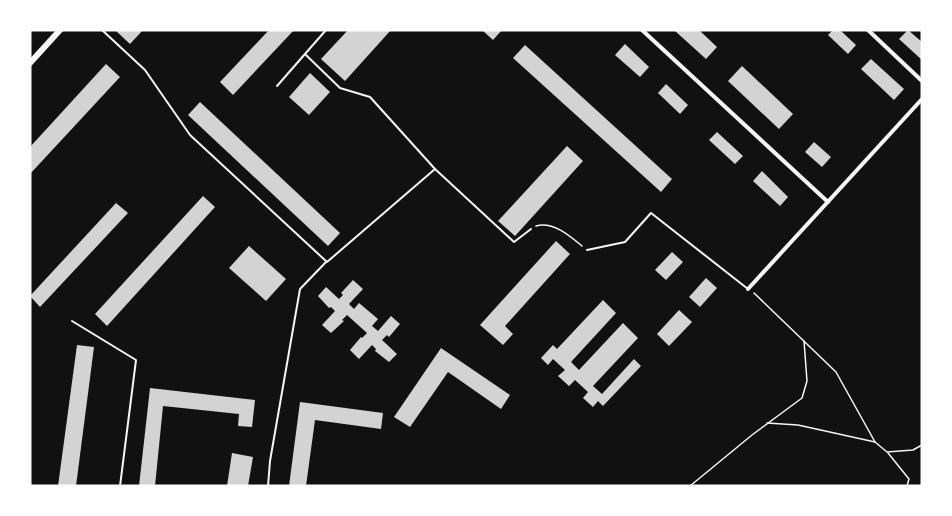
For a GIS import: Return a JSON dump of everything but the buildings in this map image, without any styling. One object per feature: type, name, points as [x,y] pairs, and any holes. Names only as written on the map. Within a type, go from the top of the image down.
[{"type":"main road","points":[[30,63],[60,30]]},
{"type":"street","points":[[642,30],[828,202]]},
{"type":"street","points":[[868,30],[922,81]]},
{"type":"street","points":[[748,289],[922,99]]},
{"type":"lane","points":[[102,30],[145,70],[190,135],[327,262]]},
{"type":"lane","points":[[277,86],[306,56],[326,30]]},
{"type":"lane","points":[[306,56],[340,88],[370,97],[435,168],[514,242],[531,229]]},
{"type":"lane","points":[[268,486],[270,461],[300,289],[327,262],[435,168]]},
{"type":"lane","points":[[587,250],[625,242],[651,213],[748,289]]},
{"type":"lane","points":[[72,321],[136,360],[120,486]]},
{"type":"path","points":[[531,229],[540,224],[556,227],[587,250]]},
{"type":"path","points":[[748,289],[804,339],[836,372],[875,442],[887,452],[909,479],[907,486]]},
{"type":"path","points":[[690,486],[767,423],[802,398],[807,381],[804,339]]},
{"type":"path","points":[[767,423],[798,425],[875,442]]},
{"type":"path","points":[[887,452],[913,450],[922,445]]}]
